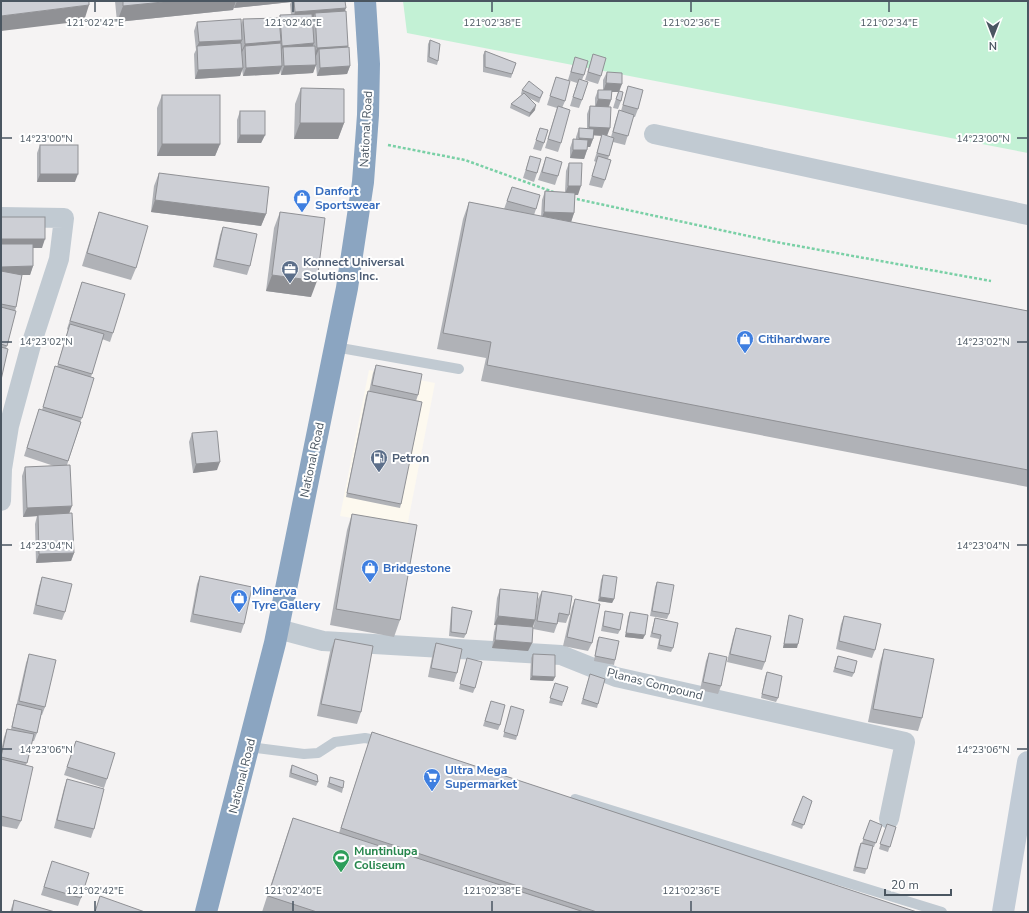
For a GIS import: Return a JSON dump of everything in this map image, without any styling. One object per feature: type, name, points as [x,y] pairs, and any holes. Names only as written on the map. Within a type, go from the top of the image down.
[{"type":"highway","name":"National Road","points":[[206,912],[278,629],[336,347],[356,235],[367,143],[369,64],[365,1]]},
{"type":"main road","points":[[1003,912],[1028,762]]},
{"type":"street","points":[[654,134],[1028,215]]},
{"type":"street","points":[[1,217],[64,218],[59,259],[31,345],[9,426],[2,469],[1,501]]},
{"type":"street","name":"Planas Compound","points":[[278,629],[323,641],[561,655],[616,677],[906,742],[889,819]]},
{"type":"lane","points":[[336,347],[459,369]]},
{"type":"lane","points":[[249,747],[304,754],[318,753],[336,742],[365,738],[391,744]]},
{"type":"lane","points":[[566,796],[942,912]]},
{"type":"path","points":[[367,143],[396,146],[465,160],[558,194]]},
{"type":"path","points":[[565,196],[578,201],[776,242],[991,281]]},
{"type":"shaded area","points":[[369,370],[435,383],[407,527],[340,516]]},
{"type":"green space","points":[[403,1],[1028,1],[1028,153],[407,33]]},
{"type":"building","points":[[1,1],[89,1],[89,5],[1,16]]},
{"type":"building","points":[[123,1],[173,1],[123,6]]},
{"type":"building","points":[[294,1],[345,1],[346,8],[295,12]]},
{"type":"building","points":[[346,11],[348,46],[317,48],[315,13]]},
{"type":"building","points":[[312,14],[314,43],[282,46],[280,15]]},
{"type":"building","points":[[279,18],[281,41],[245,44],[243,19]]},
{"type":"building","points":[[241,19],[242,40],[199,42],[197,22]]},
{"type":"building","points":[[430,40],[440,44],[438,61],[429,57]]},
{"type":"building","points":[[241,43],[243,68],[198,70],[197,46]]},
{"type":"building","points":[[281,43],[282,66],[246,68],[245,46]]},
{"type":"building","points":[[315,46],[316,65],[284,66],[283,47]]},
{"type":"building","points":[[349,47],[350,66],[320,68],[319,49]]},
{"type":"building","points":[[485,51],[516,63],[512,74],[485,67]]},
{"type":"building","points":[[593,54],[606,58],[601,76],[588,72]]},
{"type":"building","points":[[575,57],[588,61],[584,75],[571,72]]},
{"type":"building","points":[[607,72],[622,73],[622,84],[606,83]]},
{"type":"building","points":[[556,77],[570,81],[565,101],[550,96]]},
{"type":"building","points":[[579,79],[588,82],[582,100],[573,97]]},
{"type":"building","points":[[529,81],[543,92],[540,98],[522,90]]},
{"type":"building","points":[[628,86],[643,90],[638,109],[623,105]]},
{"type":"building","points":[[301,88],[344,89],[344,123],[300,123]]},
{"type":"building","points":[[598,90],[612,90],[611,100],[598,99]]},
{"type":"building","points":[[619,91],[623,92],[621,101],[616,99]]},
{"type":"building","points":[[524,93],[536,105],[530,113],[511,104]]},
{"type":"building","points":[[162,95],[220,95],[220,144],[162,144]]},
{"type":"building","points":[[558,106],[570,110],[561,143],[548,139]]},
{"type":"building","points":[[590,106],[611,107],[610,128],[589,127]]},
{"type":"building","points":[[619,110],[634,115],[628,136],[613,132]]},
{"type":"building","points":[[240,111],[265,111],[265,135],[240,135]]},
{"type":"building","points":[[540,128],[548,130],[544,143],[536,140]]},
{"type":"building","points":[[579,128],[594,129],[593,139],[579,138]]},
{"type":"building","points":[[602,134],[614,138],[609,156],[597,153]]},
{"type":"building","points":[[573,139],[588,140],[587,150],[573,150]]},
{"type":"building","points":[[40,145],[78,145],[78,174],[40,174]]},
{"type":"building","points":[[530,156],[541,159],[537,173],[526,170]]},
{"type":"building","points":[[598,156],[611,160],[605,180],[592,176]]},
{"type":"building","points":[[546,157],[562,162],[558,176],[542,172]]},
{"type":"building","points":[[569,163],[582,163],[581,186],[568,186]]},
{"type":"building","points":[[159,173],[269,187],[266,214],[155,200]]},
{"type":"building","points":[[512,187],[540,195],[536,209],[507,201]]},
{"type":"building","points":[[545,191],[575,193],[574,213],[544,212]]},
{"type":"building","name":"Citihardware","points":[[469,202],[1028,311],[1028,470],[487,365],[491,342],[443,333]]},
{"type":"building","points":[[99,212],[148,226],[136,268],[87,253]]},
{"type":"building","points":[[280,212],[325,218],[317,281],[272,275]]},
{"type":"building","points":[[1,217],[45,217],[45,239],[1,239]]},
{"type":"building","points":[[223,227],[257,234],[250,266],[216,259]]},
{"type":"building","points":[[1,244],[33,244],[33,266],[1,267]]},
{"type":"building","points":[[1,271],[22,275],[16,307],[1,304]]},
{"type":"building","points":[[82,282],[125,294],[113,333],[70,321]]},
{"type":"building","points":[[1,307],[16,311],[7,346],[1,344]]},
{"type":"building","points":[[70,324],[104,334],[92,374],[58,364]]},
{"type":"building","points":[[1,347],[8,349],[1,380]]},
{"type":"building","points":[[376,365],[422,374],[418,395],[372,385]]},
{"type":"building","points":[[55,366],[94,378],[82,418],[43,407]]},
{"type":"building","name":"Petron","points":[[368,391],[422,402],[401,504],[347,493]]},
{"type":"building","points":[[39,409],[81,422],[68,461],[27,448]]},
{"type":"building","points":[[217,431],[220,462],[196,464],[192,433]]},
{"type":"building","points":[[70,465],[72,506],[27,508],[25,467]]},
{"type":"building","points":[[72,513],[74,553],[39,554],[38,515]]},
{"type":"building","name":"Bridgestone","points":[[352,514],[417,525],[400,620],[336,609]]},
{"type":"building","points":[[603,575],[617,577],[614,599],[600,597]]},
{"type":"building","points":[[200,576],[252,587],[244,624],[193,614]]},
{"type":"building","points":[[42,577],[72,584],[65,612],[36,605]]},
{"type":"building","points":[[657,582],[674,585],[669,614],[652,611]]},
{"type":"building","points":[[500,589],[538,593],[535,620],[498,616]]},
{"type":"building","points":[[542,591],[572,596],[569,615],[559,613],[557,624],[537,621]]},
{"type":"building","points":[[575,599],[600,604],[592,643],[567,637]]},
{"type":"building","points":[[452,607],[472,611],[466,634],[451,632]]},
{"type":"building","points":[[605,611],[623,614],[620,630],[603,626]]},
{"type":"building","points":[[630,612],[648,615],[645,635],[626,633]]},
{"type":"building","points":[[789,615],[803,619],[798,644],[784,644]]},
{"type":"building","points":[[844,616],[881,624],[875,650],[839,641]]},
{"type":"building","points":[[655,618],[678,623],[673,648],[659,645],[661,635],[652,633]]},
{"type":"building","points":[[497,624],[533,627],[532,643],[495,640]]},
{"type":"building","points":[[736,628],[771,636],[765,662],[730,654]]},
{"type":"building","points":[[599,637],[619,641],[615,660],[595,656]]},
{"type":"building","points":[[335,639],[373,646],[361,712],[321,704]]},
{"type":"building","points":[[436,643],[462,649],[457,673],[431,668]]},
{"type":"building","points":[[884,649],[934,659],[922,718],[873,709]]},
{"type":"building","points":[[709,653],[727,657],[721,686],[703,682]]},
{"type":"building","points":[[29,654],[56,660],[45,707],[19,701]]},
{"type":"building","points":[[533,654],[555,655],[555,677],[532,676]]},
{"type":"building","points":[[838,656],[857,661],[854,673],[835,668]]},
{"type":"building","points":[[467,658],[482,662],[475,688],[460,684]]},
{"type":"building","points":[[767,672],[782,676],[778,698],[762,694]]},
{"type":"building","points":[[590,674],[605,679],[598,704],[583,699]]},
{"type":"building","points":[[555,683],[568,687],[563,702],[550,698]]},
{"type":"building","points":[[491,701],[505,705],[500,725],[485,721]]},
{"type":"building","points":[[17,704],[42,710],[37,733],[12,727]]},
{"type":"building","points":[[511,706],[524,710],[517,736],[504,732]]},
{"type":"building","points":[[7,729],[34,734],[27,763],[1,757]]},
{"type":"building","name":"Ultra Mega Supermarket","points":[[372,732],[917,912],[597,912],[341,828]]},
{"type":"building","points":[[76,741],[115,753],[107,779],[67,767]]},
{"type":"building","points":[[1,759],[33,767],[21,821],[1,816]]},
{"type":"building","points":[[292,765],[317,775],[318,782],[291,773]]},
{"type":"building","points":[[330,777],[344,781],[343,788],[329,783]]},
{"type":"building","points":[[67,779],[104,789],[94,829],[57,820]]},
{"type":"building","points":[[803,796],[812,801],[804,825],[793,821]]},
{"type":"building","name":"Muntinlupa Coliseum","points":[[293,818],[584,912],[317,912],[268,896]]},
{"type":"building","points":[[870,820],[882,825],[876,843],[863,839]]},
{"type":"building","points":[[887,824],[896,827],[890,847],[880,844]]},
{"type":"building","points":[[861,843],[873,846],[867,869],[855,867]]},
{"type":"building","points":[[52,861],[89,873],[81,898],[44,887]]},
{"type":"building","points":[[100,896],[145,912],[95,912]]},
{"type":"building","points":[[14,900],[55,912],[12,912]]},
{"type":"place","name":"Danfort Sportswear","points":[[302,213]]},
{"type":"place","name":"Konnect Universal Solutions Inc.","points":[[290,284]]},
{"type":"place","name":"Citihardware","points":[[745,354]]},
{"type":"place","name":"Petron","points":[[379,473]]},
{"type":"place","name":"Bridgestone","points":[[370,583]]},
{"type":"place","name":"Minerva Tyre Gallery","points":[[239,613]]},
{"type":"place","name":"Ultra Mega Supermarket","points":[[432,792]]},
{"type":"place","name":"Muntinlupa Coliseum","points":[[341,873]]}]
